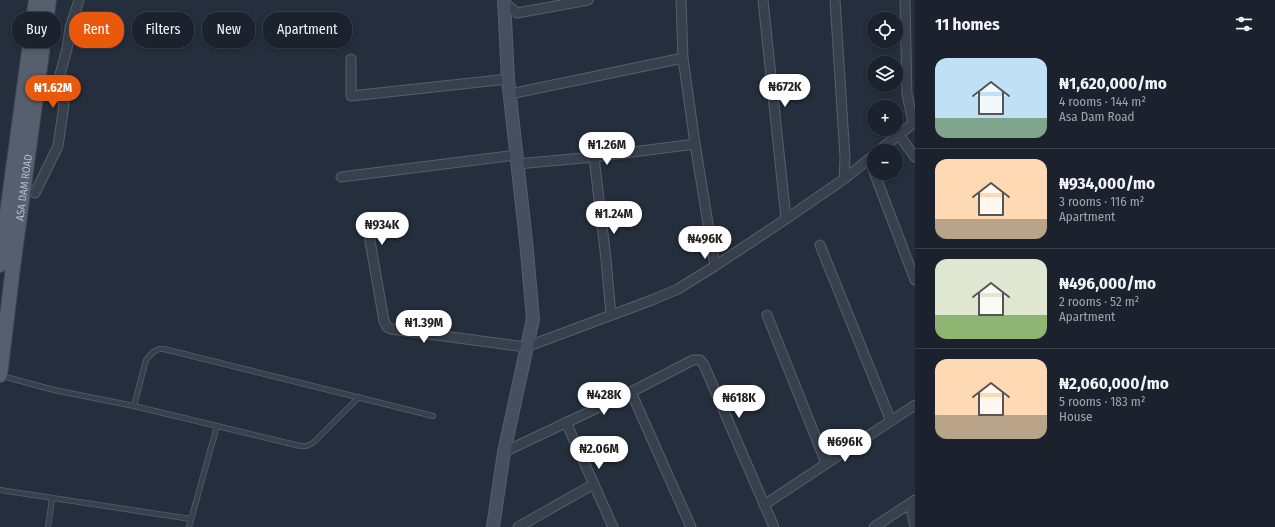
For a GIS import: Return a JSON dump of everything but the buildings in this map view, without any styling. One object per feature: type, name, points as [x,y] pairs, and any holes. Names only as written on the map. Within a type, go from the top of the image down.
[{"type":"main road","name":"ASA DAM ROAD","points":[[4,266],[2,234],[40,1]]},
{"type":"main road","name":"ASA DAM ROAD","points":[[0,375],[4,266],[40,1]]},
{"type":"street","points":[[35,193],[58,146],[64,105],[59,78],[67,49],[70,28],[79,0]]},
{"type":"street","points":[[504,1],[517,13],[588,0]]},
{"type":"street","points":[[681,0],[683,58],[695,144],[715,266]]},
{"type":"street","points":[[763,0],[786,219]]},
{"type":"street","points":[[835,0],[845,158],[844,179]]},
{"type":"street","points":[[903,132],[914,122],[907,94],[905,0]]},
{"type":"street","points":[[493,527],[504,452],[533,319],[508,79],[504,1]]},
{"type":"street","points":[[510,94],[683,58]]},
{"type":"street","points":[[351,59],[351,96],[508,79]]},
{"type":"street","points":[[887,144],[898,136]]},
{"type":"street","points":[[900,136],[915,157]]},
{"type":"street","points":[[341,177],[516,159],[594,157],[695,144]]},
{"type":"street","points":[[594,157],[611,315]]},
{"type":"street","points":[[845,158],[857,168]]},
{"type":"street","points":[[366,218],[384,321],[387,326],[391,329],[526,347],[678,289],[786,219],[844,179],[867,160]]},
{"type":"street","points":[[879,180],[915,280]]},
{"type":"street","points":[[820,245],[890,421]]},
{"type":"street","points":[[767,315],[826,463]]},
{"type":"street","points":[[504,452],[631,392],[693,360],[700,360],[704,365],[774,527]]},
{"type":"street","points":[[631,392],[691,527]]},
{"type":"street","points":[[764,504],[915,405]]},
{"type":"street","points":[[566,422],[613,527]]},
{"type":"street","points":[[518,527],[594,484]]},
{"type":"street","points":[[874,527],[912,502],[915,527]]},
{"type":"lane","points":[[134,406],[146,360],[153,352],[159,349],[164,349],[433,416]]},
{"type":"lane","points":[[0,375],[54,390],[134,406],[300,446],[306,446],[313,443],[359,397]]},
{"type":"lane","points":[[189,527],[217,426]]},
{"type":"lane","points":[[0,490],[191,519]]},
{"type":"lane","points":[[48,527],[52,499]]}]
